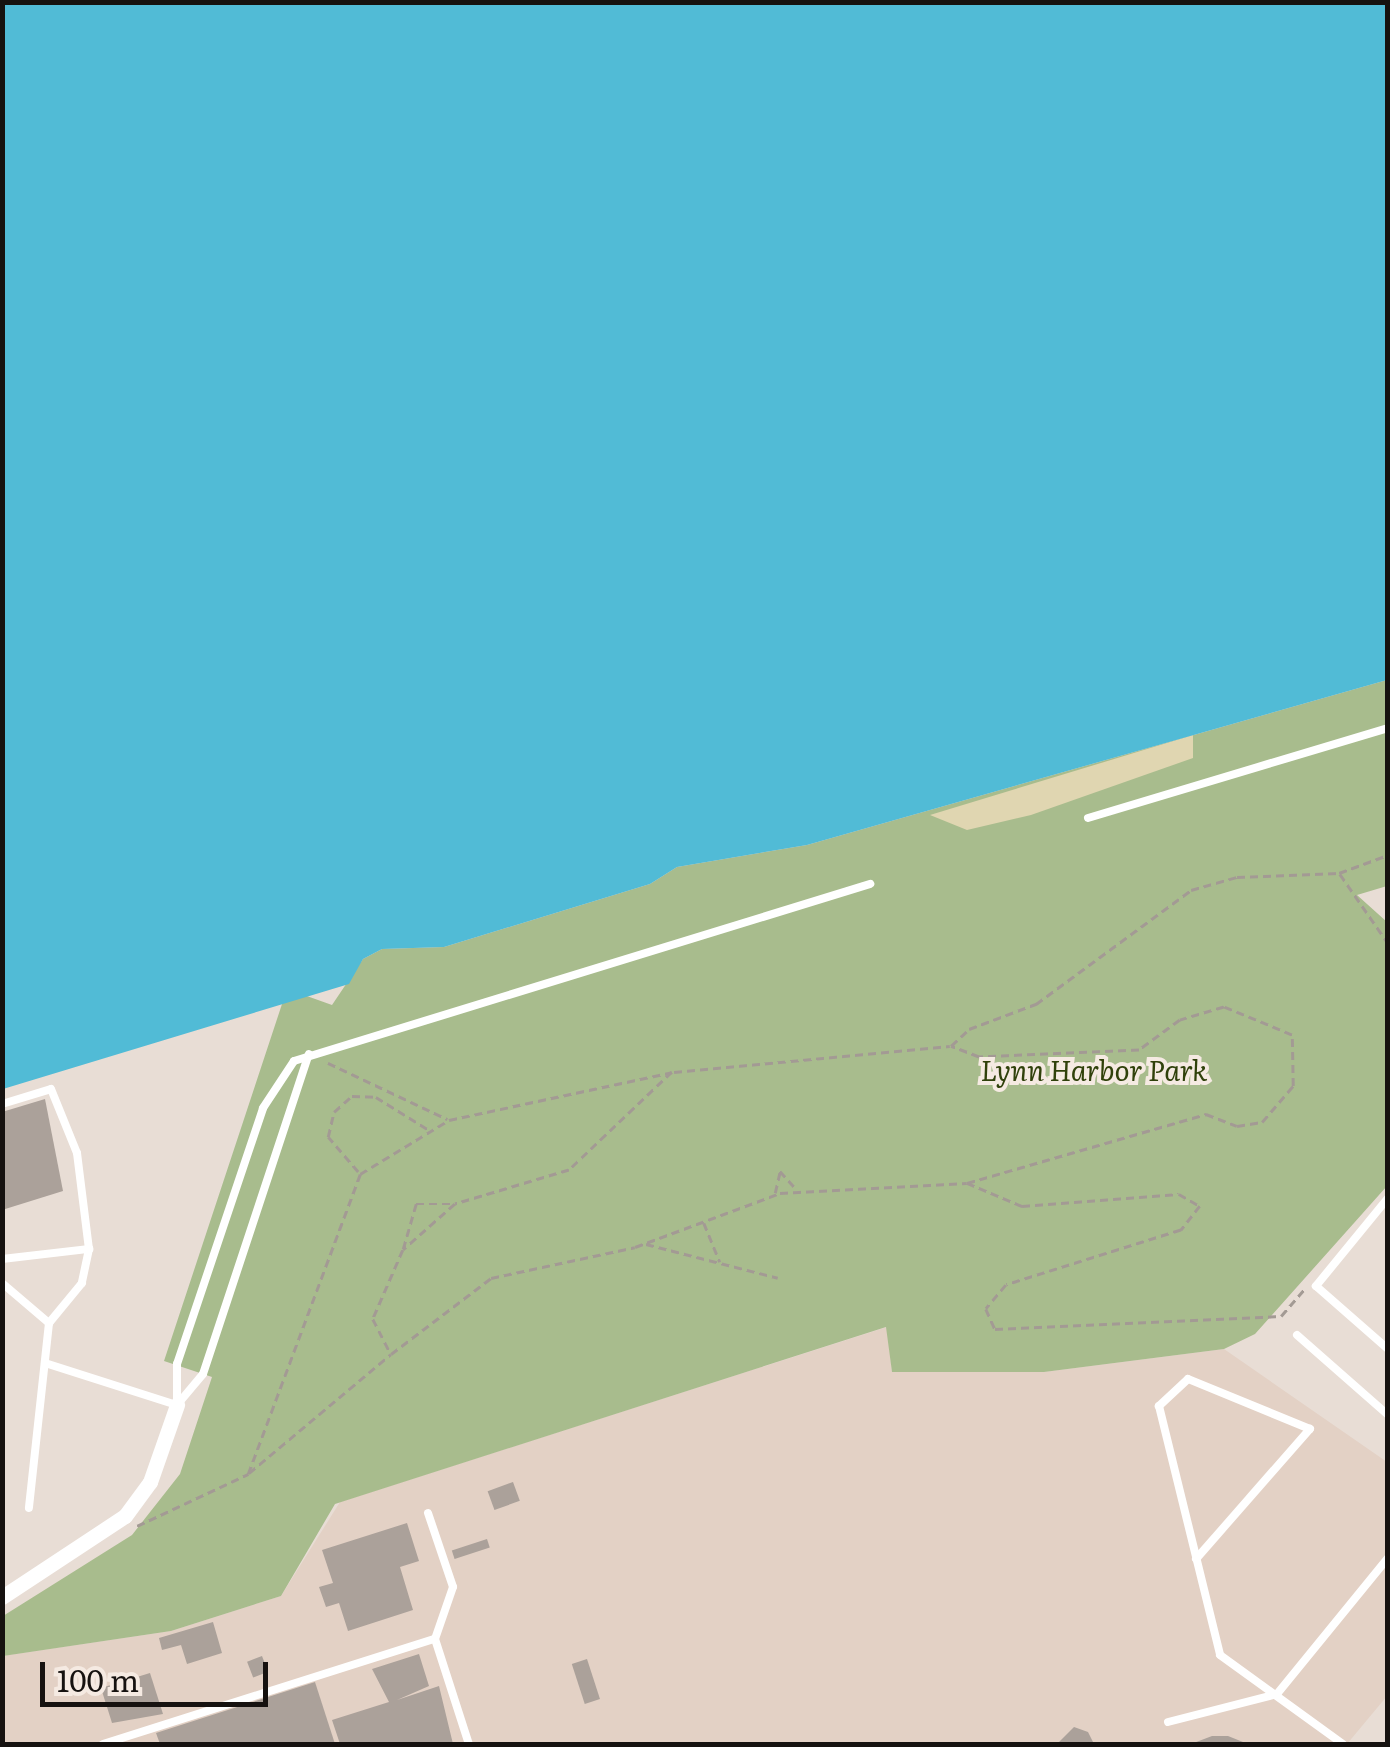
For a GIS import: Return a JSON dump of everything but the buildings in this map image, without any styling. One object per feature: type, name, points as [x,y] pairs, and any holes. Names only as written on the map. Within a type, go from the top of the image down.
[{"type":"street","points":[[2,1597],[126,1516],[150,1482],[177,1406]]},
{"type":"lane","points":[[1088,818],[1388,728]]},
{"type":"lane","points":[[177,1406],[176,1364],[263,1108],[287,1068],[309,1054],[870,884]]},
{"type":"lane","points":[[177,1406],[202,1374],[309,1054]]},
{"type":"lane","points":[[2,1104],[50,1089],[78,1153],[89,1249],[82,1283],[49,1323],[29,1508]]},
{"type":"lane","points":[[1388,1198],[1316,1286],[1388,1349]]},
{"type":"lane","points":[[2,1259],[89,1249]]},
{"type":"lane","points":[[2,1283],[49,1323]]},
{"type":"lane","points":[[1297,1335],[1388,1416]]},
{"type":"lane","points":[[45,1363],[177,1406]]},
{"type":"lane","points":[[1196,1559],[1310,1429],[1188,1379],[1159,1406],[1196,1559],[1220,1655],[1343,1744]]},
{"type":"lane","points":[[428,1513],[453,1587],[435,1639],[469,1744]]},
{"type":"lane","points":[[1168,1722],[1277,1694],[1388,1558]]},
{"type":"lane","points":[[103,1744],[435,1639]]},
{"type":"path","points":[[952,1046],[969,1029],[1036,1004],[1191,890],[1237,877],[1339,873],[1388,855]]},
{"type":"path","points":[[1339,873],[1388,943]]},
{"type":"path","points":[[1381,934],[1388,933]]},
{"type":"path","points":[[127,1531],[248,1474],[391,1354],[490,1278],[645,1243],[775,1194],[967,1183],[1206,1114],[1237,1126],[1262,1122],[1282,1104],[1298,1062],[1292,1035],[1272,1020],[1224,1007],[1180,1020],[1139,1050],[979,1058],[952,1046],[672,1072],[449,1120],[360,1174],[248,1474]]},
{"type":"path","points":[[309,1054],[449,1120]]},
{"type":"path","points":[[391,1354],[372,1319],[402,1250],[416,1204],[454,1204],[569,1170],[672,1072]]},
{"type":"path","points":[[360,1174],[328,1137],[334,1112],[352,1096],[376,1097],[430,1131]]},
{"type":"path","points":[[775,1194],[780,1171],[798,1192]]},
{"type":"path","points":[[967,1183],[1022,1206],[1179,1194],[1200,1206],[1181,1230],[1006,1285],[986,1309],[995,1330],[1282,1316],[1317,1274]]},
{"type":"path","points":[[402,1250],[454,1204]]},
{"type":"path","points":[[704,1222],[720,1263]]},
{"type":"path","points":[[645,1243],[778,1278]]},
{"type":"shaded area","points":[[887,1327],[892,1372],[1044,1372],[1224,1349],[1387,1462],[1387,1696],[1347,1744],[3,1744],[2,1656],[171,1631],[281,1596],[340,1502]]},
{"type":"green space","name":"Lynn Harbor Park","points":[[1387,680],[1387,886],[1357,895],[1387,922],[1387,1186],[1255,1334],[1224,1349],[1044,1372],[892,1372],[886,1327],[335,1504],[281,1596],[171,1631],[3,1656],[3,1616],[132,1535],[180,1474],[212,1377],[164,1361],[283,1001],[304,995],[332,1005],[363,959],[382,949],[444,947],[650,884],[677,867],[807,845]]},
{"type":"sand","points":[[1193,735],[1193,758],[1031,815],[967,830],[930,815]]},
{"type":"water","points":[[3,2],[1387,3],[1387,680],[807,845],[677,867],[650,884],[444,947],[382,949],[363,959],[349,984],[3,1089]]}]
